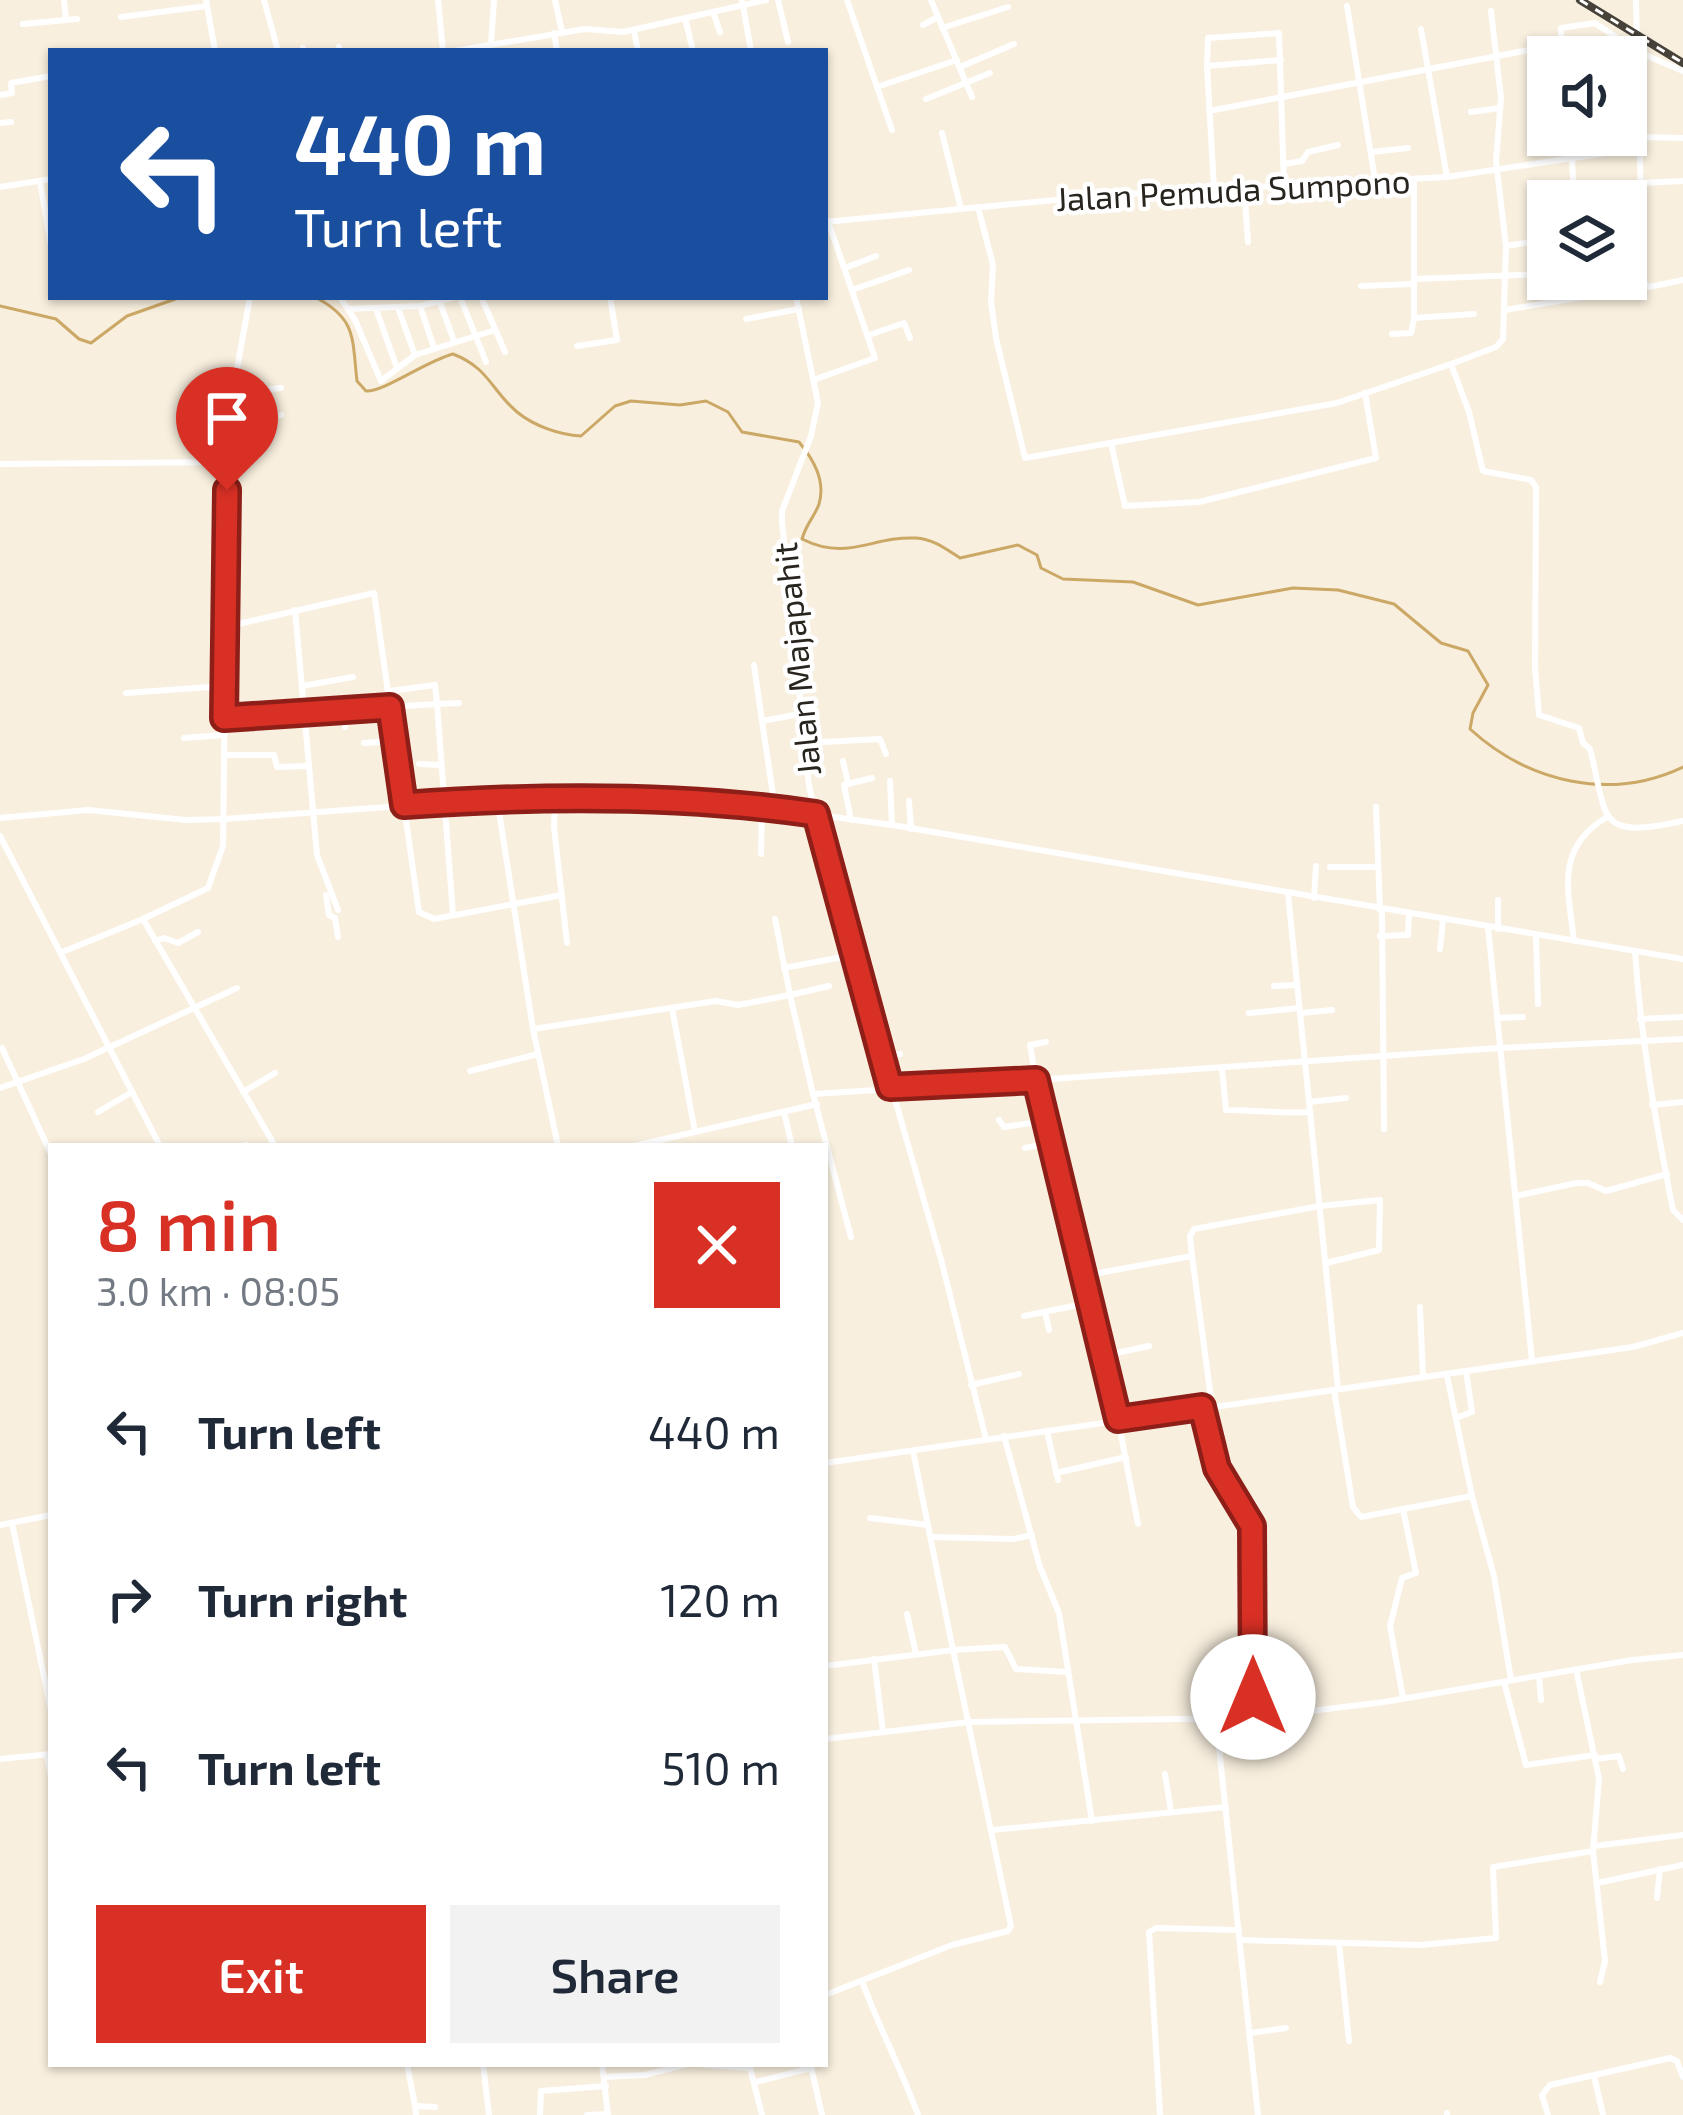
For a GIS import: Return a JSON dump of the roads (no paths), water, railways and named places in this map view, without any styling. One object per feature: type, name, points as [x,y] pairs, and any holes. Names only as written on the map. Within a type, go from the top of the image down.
[{"type":"street","points":[[64,0],[66,20]]},
{"type":"street","points":[[164,0],[166,11]]},
{"type":"street","points":[[264,0],[277,48]]},
{"type":"street","points":[[438,0],[443,48]]},
{"type":"street","points":[[491,45],[494,0]]},
{"type":"street","points":[[555,0],[557,48]]},
{"type":"street","points":[[697,0],[700,15]]},
{"type":"street","points":[[714,0],[720,32]]},
{"type":"street","points":[[472,48],[558,32],[634,30],[766,0]]},
{"type":"street","points":[[778,0],[788,42]]},
{"type":"street","points":[[847,0],[892,130]]},
{"type":"street","points":[[931,0],[972,97]]},
{"type":"street","points":[[1636,0],[1637,36]]},
{"type":"street","points":[[121,16],[206,3],[214,48]]},
{"type":"street","points":[[742,3],[750,48]]},
{"type":"street","points":[[1348,6],[1375,182]]},
{"type":"street","points":[[942,28],[1008,7]]},
{"type":"street","points":[[978,207],[993,265],[991,302],[997,341],[1025,458],[1337,403],[1451,364],[1502,343],[1506,246],[1491,10]]},
{"type":"street","points":[[923,25],[938,17]]},
{"type":"street","points":[[685,18],[692,48]]},
{"type":"street","points":[[23,24],[76,19]]},
{"type":"street","points":[[1561,36],[1562,27],[1595,23],[1614,36]]},
{"type":"street","points":[[1421,28],[1447,177]]},
{"type":"street","points":[[634,30],[637,48]]},
{"type":"street","points":[[1214,188],[1208,38],[1275,31],[1280,34],[1284,185]]},
{"type":"street","points":[[877,87],[1014,44]]},
{"type":"street","points":[[1209,111],[1527,49]]},
{"type":"street","points":[[1647,56],[1683,71]]},
{"type":"street","points":[[1207,66],[1281,60]]},
{"type":"street","points":[[926,99],[990,73]]},
{"type":"street","points":[[0,95],[12,93],[11,83],[48,77]]},
{"type":"street","points":[[1472,112],[1500,109]]},
{"type":"street","points":[[0,124],[11,122]]},
{"type":"street","points":[[942,133],[961,209]]},
{"type":"street","points":[[1647,137],[1683,138]]},
{"type":"street","points":[[1284,164],[1338,145]]},
{"type":"street","points":[[1372,152],[1408,148]]},
{"type":"street","points":[[1573,156],[1574,180]]},
{"type":"street","name":"Jalan Pemuda Sumpono","points":[[828,222],[1214,188],[1414,180],[1591,156]]},
{"type":"street","points":[[0,187],[48,180]]},
{"type":"street","points":[[1392,334],[1411,333],[1414,319],[1414,180]]},
{"type":"street","points":[[40,181],[48,228]]},
{"type":"street","points":[[1647,183],[1683,181]]},
{"type":"street","points":[[1244,187],[1248,242]]},
{"type":"street","points":[[816,379],[873,360],[869,335],[828,227]]},
{"type":"street","points":[[1506,246],[1527,242]]},
{"type":"street","points":[[844,268],[876,256]]},
{"type":"street","points":[[852,290],[909,270]]},
{"type":"street","points":[[1360,286],[1527,275]]},
{"type":"street","points":[[1647,287],[1683,280]]},
{"type":"street","points":[[59,953],[208,888],[218,868],[224,819],[228,419],[250,300]]},
{"type":"street","points":[[342,300],[359,328],[378,379],[384,380],[415,355],[495,330]]},
{"type":"street","points":[[348,309],[420,306],[439,300],[454,341]]},
{"type":"street","points":[[458,300],[486,362]]},
{"type":"street","points":[[482,300],[505,352]]},
{"type":"street","points":[[577,346],[617,340],[610,300]]},
{"type":"street","name":"Jalan Majapahit","points":[[798,300],[818,403],[811,436],[782,511],[804,743],[816,814],[942,1263],[986,1439]]},
{"type":"street","points":[[1504,310],[1566,300]]},
{"type":"street","points":[[397,306],[415,355]]},
{"type":"street","points":[[420,306],[434,348]]},
{"type":"street","points":[[375,308],[397,368]]},
{"type":"street","points":[[746,319],[799,309]]},
{"type":"street","points":[[1414,319],[1474,314]]},
{"type":"street","points":[[869,335],[904,323],[910,338]]},
{"type":"street","points":[[1451,364],[1483,469],[1531,480],[1537,487],[1538,712],[1544,718],[1578,726],[1590,749],[1607,817],[1625,826],[1683,821]]},
{"type":"street","points":[[231,393],[281,388]]},
{"type":"street","points":[[1111,443],[1126,507],[1199,502],[1301,479],[1378,452],[1367,424],[1365,393]]},
{"type":"street","points":[[228,419],[281,415]]},
{"type":"street","points":[[0,464],[229,462]]},
{"type":"street","points":[[225,627],[374,593],[419,912],[434,919],[562,895]]},
{"type":"street","points":[[296,610],[312,812],[321,874],[338,910]]},
{"type":"street","points":[[754,665],[776,809]]},
{"type":"street","points":[[302,686],[353,677]]},
{"type":"street","points":[[388,691],[435,685],[453,915]]},
{"type":"street","points":[[126,693],[224,686]]},
{"type":"street","points":[[224,718],[459,703]]},
{"type":"street","points":[[344,709],[345,727]]},
{"type":"street","points":[[762,721],[800,713]]},
{"type":"street","points":[[184,738],[224,735]]},
{"type":"street","points":[[804,743],[878,739],[886,754]]},
{"type":"street","points":[[364,743],[393,740]]},
{"type":"street","points":[[224,755],[274,754],[277,767],[308,766]]},
{"type":"street","points":[[843,760],[848,783]]},
{"type":"street","points":[[419,764],[440,765]]},
{"type":"street","points":[[851,820],[843,786],[872,778]]},
{"type":"street","points":[[890,781],[892,825]]},
{"type":"street","points":[[0,818],[88,810],[224,819],[497,799],[651,800],[776,809],[1683,959]]},
{"type":"street","points":[[497,799],[533,1029],[557,1143]]},
{"type":"street","points":[[555,799],[567,943]]},
{"type":"street","points":[[909,801],[911,829]]},
{"type":"street","points":[[1376,807],[1384,1129]]},
{"type":"street","points":[[761,854],[762,808]]},
{"type":"street","points":[[1574,941],[1567,882],[1571,857],[1580,837],[1607,817]]},
{"type":"street","points":[[0,836],[158,1143]]},
{"type":"street","points":[[1314,898],[1316,866]]},
{"type":"street","points":[[1330,867],[1377,867]]},
{"type":"street","points":[[1288,894],[1336,1389],[1356,1515],[1472,1496]]},
{"type":"street","points":[[326,895],[338,937]]},
{"type":"street","points":[[1498,900],[1498,928]]},
{"type":"street","points":[[1380,936],[1409,940],[1409,914]]},
{"type":"street","points":[[143,919],[273,1143]]},
{"type":"street","points":[[775,919],[824,1143]]},
{"type":"street","points":[[1440,950],[1443,920]]},
{"type":"street","points":[[1488,927],[1532,1361]]},
{"type":"street","points":[[155,941],[164,938],[178,943],[198,932]]},
{"type":"street","points":[[1536,936],[1538,1004]]},
{"type":"street","points":[[1635,952],[1641,1041],[1652,1105],[1673,1210],[1683,1220]]},
{"type":"street","points":[[784,968],[853,955]]},
{"type":"street","points":[[1274,986],[1297,985]]},
{"type":"street","points":[[533,1029],[716,1000],[738,1005],[829,986]]},
{"type":"street","points":[[0,1088],[109,1048],[237,988]]},
{"type":"street","points":[[672,1008],[695,1132]]},
{"type":"street","points":[[1249,1013],[1332,1010]]},
{"type":"street","points":[[1496,1018],[1523,1017]]},
{"type":"street","points":[[1640,1019],[1683,1017]]},
{"type":"street","points":[[813,1094],[1683,1040]]},
{"type":"street","points":[[1046,1042],[1030,1046],[1036,1080],[1118,1419],[1138,1524]]},
{"type":"street","points":[[2,1048],[48,1147]]},
{"type":"street","points":[[470,1071],[538,1054]]},
{"type":"street","points":[[882,1058],[900,1054]]},
{"type":"street","points":[[1222,1069],[1226,1110],[1250,1109],[1265,1115],[1310,1112]]},
{"type":"street","points":[[243,1092],[275,1073]]},
{"type":"street","points":[[98,1112],[132,1092]]},
{"type":"street","points":[[1310,1102],[1346,1098]]},
{"type":"street","points":[[1652,1105],[1683,1102]]},
{"type":"street","points":[[647,1143],[817,1104]]},
{"type":"street","points":[[784,1112],[791,1143]]},
{"type":"street","points":[[998,1120],[1003,1126],[1044,1121]]},
{"type":"street","points":[[1025,1148],[1049,1143]]},
{"type":"street","points":[[828,1162],[851,1237]]},
{"type":"street","points":[[1516,1196],[1576,1183],[1606,1192],[1667,1174]]},
{"type":"street","points":[[1212,1406],[1192,1256],[1194,1229],[1378,1198],[1379,1250],[1326,1263]]},
{"type":"street","points":[[1082,1276],[1192,1256]]},
{"type":"street","points":[[1024,1316],[1088,1303]]},
{"type":"street","points":[[1420,1307],[1423,1378]]},
{"type":"street","points":[[1046,1312],[1049,1330]]},
{"type":"street","points":[[828,1463],[1633,1347],[1683,1333]]},
{"type":"street","points":[[1102,1356],[1148,1346]]},
{"type":"street","points":[[1456,1418],[1472,1412],[1466,1372]]},
{"type":"street","points":[[971,1385],[1019,1374]]},
{"type":"street","points":[[1447,1374],[1494,1576],[1507,1682],[1526,1766],[1619,1756],[1623,1769]]},
{"type":"street","points":[[1202,1407],[1217,1468],[1252,1526],[1254,1718]]},
{"type":"street","points":[[1047,1430],[1057,1476],[1126,1457]]},
{"type":"street","points":[[1004,1436],[1040,1567],[1059,1612],[1091,1821]]},
{"type":"street","points":[[828,1994],[952,1945],[1010,1930],[913,1451]]},
{"type":"street","points":[[1403,1509],[1416,1573],[1402,1578],[1390,1626],[1403,1698]]},
{"type":"street","points":[[0,1525],[48,1516]]},
{"type":"street","points":[[870,1518],[928,1526]]},
{"type":"street","points":[[12,1523],[48,1696]]},
{"type":"street","points":[[931,1537],[1013,1540],[1032,1535]]},
{"type":"street","points":[[908,1614],[916,1654]]},
{"type":"street","points":[[828,1666],[953,1649],[1005,1648],[1016,1670],[1069,1672]]},
{"type":"street","points":[[828,1739],[969,1722],[1254,1718],[1683,1655]]},
{"type":"street","points":[[874,1659],[883,1732]]},
{"type":"street","points":[[1576,1670],[1600,1789],[1593,1849],[1604,1972],[1600,1982]]},
{"type":"street","points":[[1539,1676],[1541,1700]]},
{"type":"street","points":[[1216,1719],[1258,2115]]},
{"type":"street","points":[[0,1759],[48,1755]]},
{"type":"street","points":[[1165,1774],[1171,1813]]},
{"type":"street","points":[[992,1830],[1226,1807]]},
{"type":"street","points":[[1160,2115],[1149,1932],[1156,1928],[1339,1943],[1433,1945],[1494,1939],[1498,1929],[1492,1867],[1683,1835]]},
{"type":"street","points":[[1597,1882],[1683,1864]]},
{"type":"street","points":[[1657,1898],[1660,1869]]},
{"type":"street","points":[[1339,1943],[1348,2041]]},
{"type":"street","points":[[862,1981],[884,2040],[901,2066],[917,2115]]},
{"type":"street","points":[[1250,2033],[1286,2028]]},
{"type":"street","points":[[1548,2115],[1542,2096],[1546,2088],[1670,2058],[1677,2061],[1683,2077]]},
{"type":"street","points":[[408,2067],[415,2111],[434,2108]]},
{"type":"street","points":[[483,2067],[489,2115]]},
{"type":"street","points":[[587,2115],[608,2114],[602,2067]]},
{"type":"street","points":[[540,2115],[541,2091],[681,2067]]},
{"type":"street","points":[[747,2067],[756,2082],[762,2115]]},
{"type":"street","points":[[756,2082],[807,2067]]},
{"type":"street","points":[[810,2067],[823,2115]]},
{"type":"street","points":[[1594,2076],[1603,2115]]},
{"type":"waterway","points":[[0,306],[56,319],[91,343],[127,316],[172,300]]},
{"type":"waterway","points":[[320,300],[339,313],[350,331],[357,381],[366,391],[453,354],[482,373],[524,417],[565,434],[581,436],[615,406],[631,401],[680,405],[706,401],[728,412],[742,432],[799,442],[817,470],[821,487],[802,539],[818,545],[846,548],[916,538],[934,542],[960,558],[1018,545],[1037,555],[1041,568],[1063,579],[1133,582],[1198,605],[1293,588],[1338,590],[1394,604],[1441,643],[1468,651],[1488,685],[1470,729],[1517,762],[1544,774],[1599,784],[1655,778],[1683,767]]},
{"type":"railway","points":[[1580,0],[1683,63]]}]
